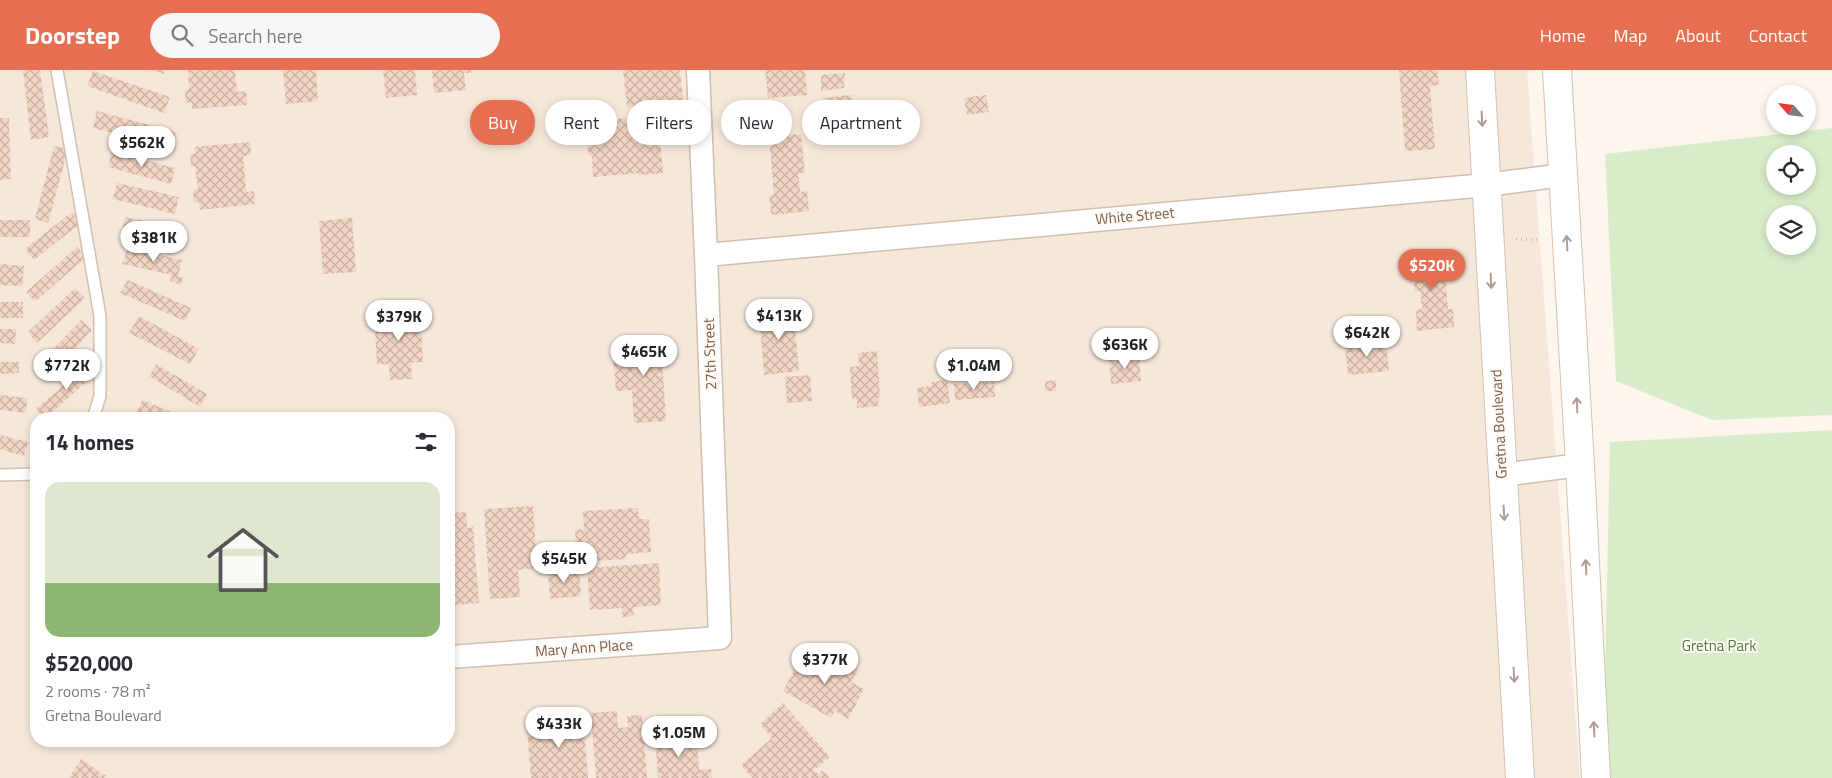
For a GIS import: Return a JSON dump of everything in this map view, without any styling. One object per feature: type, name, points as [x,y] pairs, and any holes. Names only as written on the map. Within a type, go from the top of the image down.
[{"type":"street","name":"27th Street","points":[[698,70],[720,638]]},
{"type":"street","name":"Gretna Boulevard","points":[[1480,70],[1520,778]]},
{"type":"street","points":[[1557,70],[1596,778]]},
{"type":"street","name":"White Street","points":[[706,255],[1563,176]]},
{"type":"street","points":[[1502,475],[1580,465]]},
{"type":"street","name":"Mary Ann Place","points":[[455,657],[720,638]]},
{"type":"lane","points":[[57,70],[100,316],[100,396],[94,412]]},
{"type":"lane","points":[[0,475],[30,474]]},
{"type":"path","points":[[1515,239],[1541,240]]},
{"type":"shaded area","points":[[0,70],[1527,70],[1580,778],[0,778]]},
{"type":"green space","points":[[1832,128],[1832,415],[1712,420],[1616,381],[1605,154],[1771,135],[1816,135],[1816,130]]},
{"type":"green space","name":"Gretna Park","points":[[1832,430],[1832,778],[1603,778],[1610,442]]},
{"type":"building","points":[[23,70],[40,70],[49,137],[31,140]]},
{"type":"building","points":[[150,70],[165,70],[164,74]]},
{"type":"building","points":[[188,70],[235,70],[237,92],[246,91],[247,105],[192,109],[191,102],[185,103],[185,90],[189,89]]},
{"type":"building","points":[[283,70],[316,70],[318,101],[286,104]]},
{"type":"building","points":[[383,70],[415,70],[417,95],[386,98]]},
{"type":"building","points":[[432,70],[471,70],[472,73],[464,73],[466,90],[434,93]]},
{"type":"building","points":[[623,70],[680,70],[683,100],[627,100],[627,107]]},
{"type":"building","points":[[765,70],[805,70],[807,95],[768,98]]},
{"type":"building","points":[[1399,70],[1437,70],[1439,85],[1430,86],[1435,149],[1405,151]]},
{"type":"building","points":[[93,71],[170,97],[164,113],[87,86]]},
{"type":"building","points":[[845,73],[844,88],[821,91],[821,75]]},
{"type":"building","points":[[851,95],[851,100],[823,100],[823,98]]},
{"type":"building","points":[[986,95],[989,112],[967,115],[964,98]]},
{"type":"building","points":[[97,111],[176,132],[171,148],[93,128]]},
{"type":"building","points":[[0,118],[9,118],[11,179],[0,180]]},
{"type":"building","points":[[627,118],[627,145],[661,145],[663,173],[593,177],[592,156],[589,157],[588,145],[617,145],[617,119]]},
{"type":"building","points":[[801,134],[805,173],[798,173],[800,192],[807,191],[809,211],[771,215],[769,195],[774,195],[770,145],[792,145],[792,135]]},
{"type":"building","points":[[250,142],[251,155],[243,156],[246,192],[254,191],[255,204],[200,210],[199,202],[194,203],[193,189],[198,189],[195,166],[191,167],[190,154],[195,154],[194,147]]},
{"type":"building","points":[[54,146],[68,149],[48,223],[35,219]]},
{"type":"building","points":[[112,151],[175,168],[171,184],[108,167]]},
{"type":"building","points":[[117,183],[179,197],[175,214],[113,199]]},
{"type":"building","points":[[72,212],[81,223],[34,260],[25,249]]},
{"type":"building","points":[[125,217],[185,230],[181,244],[122,232]]},
{"type":"building","points":[[352,218],[356,272],[323,274],[319,221]]},
{"type":"building","points":[[0,220],[30,220],[30,237],[0,237]]},
{"type":"building","points":[[77,247],[86,257],[35,302],[26,292]]},
{"type":"building","points":[[128,248],[182,260],[178,276],[183,278],[181,285],[170,281],[172,275],[122,264]]},
{"type":"building","points":[[1443,250],[1448,309],[1453,309],[1454,327],[1417,331],[1416,310],[1422,309],[1421,291],[1415,291],[1411,253]]},
{"type":"building","points":[[0,264],[24,266],[22,286],[0,285]]},
{"type":"building","points":[[128,280],[191,308],[185,321],[120,293]]},
{"type":"building","points":[[75,288],[85,298],[37,343],[28,332]]},
{"type":"building","points":[[0,302],[23,302],[23,318],[0,318]]},
{"type":"building","points":[[793,307],[799,371],[764,375],[759,310]]},
{"type":"building","points":[[420,310],[423,362],[411,363],[412,379],[390,380],[389,364],[377,365],[374,312]]},
{"type":"building","points":[[139,316],[199,349],[190,364],[129,333]]},
{"type":"building","points":[[81,320],[92,330],[45,381],[33,370]]},
{"type":"building","points":[[0,329],[16,329],[15,344],[0,343]]},
{"type":"building","points":[[666,335],[667,357],[662,358],[666,421],[634,423],[632,390],[616,391],[613,356],[628,355],[627,338]]},
{"type":"building","points":[[1386,342],[1389,371],[1348,375],[1345,346]]},
{"type":"building","points":[[877,351],[879,406],[857,408],[857,399],[852,399],[850,367],[859,366],[858,353]]},
{"type":"building","points":[[1139,355],[1141,381],[1111,384],[1109,358]]},
{"type":"building","points":[[0,362],[19,362],[19,373],[0,374]]},
{"type":"building","points":[[90,363],[98,372],[52,412],[38,412],[36,409]]},
{"type":"building","points":[[156,364],[207,394],[200,407],[149,376]]},
{"type":"building","points":[[810,375],[812,401],[787,403],[785,377]]},
{"type":"building","points":[[947,380],[950,403],[919,407],[917,388],[931,386],[931,382]]},
{"type":"building","points":[[1056,380],[1056,391],[1045,391],[1045,381]]},
{"type":"building","points":[[994,382],[995,397],[955,400],[954,384]]},
{"type":"building","points":[[0,395],[27,398],[26,413],[0,410]]},
{"type":"building","points":[[142,400],[172,412],[137,412]]},
{"type":"building","points":[[0,435],[28,442],[24,456],[0,449]]},
{"type":"building","points":[[533,506],[537,568],[518,570],[520,597],[490,599],[484,509]]},
{"type":"building","points":[[638,508],[639,519],[649,519],[651,552],[626,554],[626,559],[577,562],[575,530],[584,529],[583,511]]},
{"type":"building","points":[[466,512],[467,528],[473,527],[479,603],[455,605],[455,513]]},
{"type":"building","points":[[659,563],[661,605],[633,607],[634,616],[623,617],[622,608],[590,610],[587,568]]},
{"type":"building","points":[[579,569],[581,596],[550,599],[548,571]]},
{"type":"building","points":[[819,648],[858,670],[851,682],[864,689],[848,719],[835,711],[831,718],[783,691],[802,656],[812,662]]},
{"type":"building","points":[[783,703],[830,757],[814,770],[818,774],[823,770],[830,778],[752,778],[741,765],[772,738],[760,724]]},
{"type":"building","points":[[617,711],[618,728],[628,727],[627,716],[642,715],[647,778],[596,778],[591,713]]},
{"type":"building","points":[[583,714],[588,778],[531,778],[527,728],[549,726],[549,736],[555,735],[554,716]]},
{"type":"building","points":[[682,734],[683,739],[697,738],[699,770],[711,769],[712,778],[658,778],[655,736]]},
{"type":"building","points":[[81,759],[106,776],[104,778],[69,778]]}]
